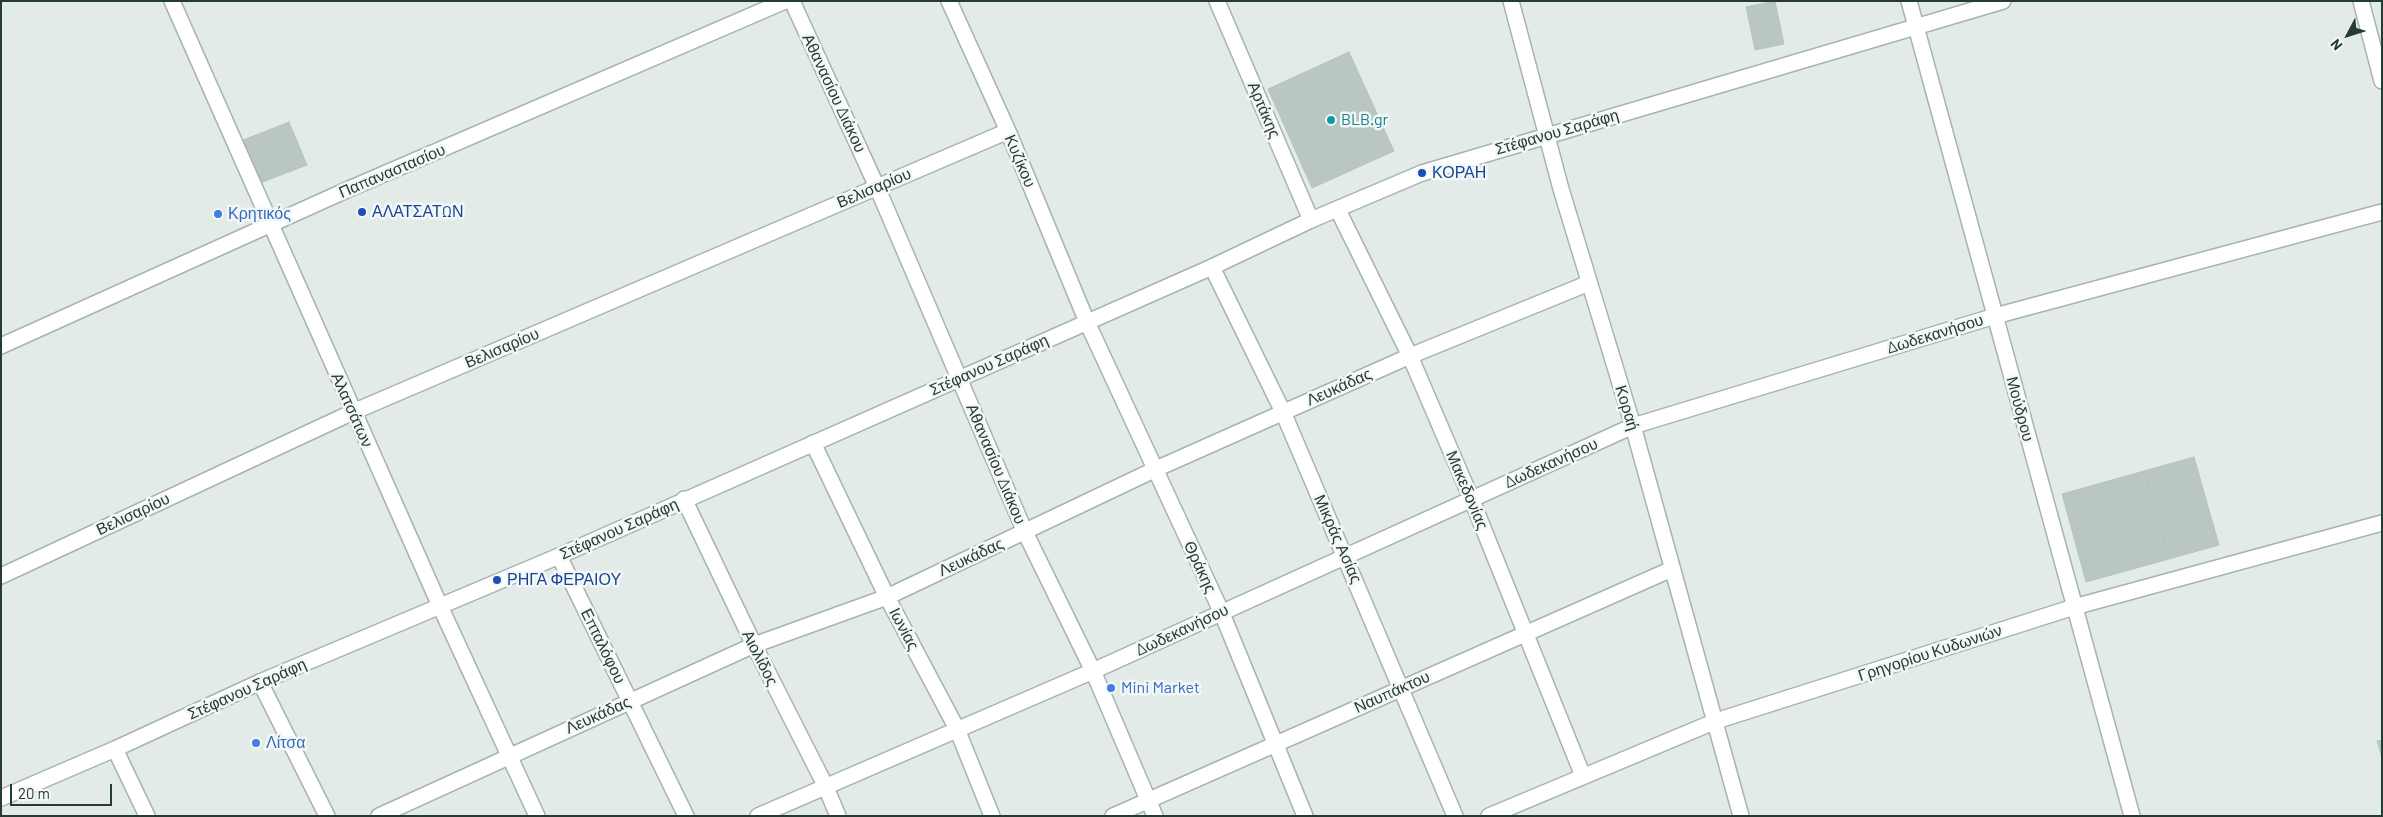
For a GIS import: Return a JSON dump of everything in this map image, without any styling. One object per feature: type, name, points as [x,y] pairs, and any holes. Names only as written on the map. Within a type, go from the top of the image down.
[{"type":"street","name":"Αλατσάτων","points":[[172,1],[353,412],[537,816]]},
{"type":"street","name":"Παπαναστασίου","points":[[1,346],[270,224],[785,1]]},
{"type":"street","name":"Αθανασίου Διάκου","points":[[792,1],[877,187],[1025,532],[1093,671],[1155,816]]},
{"type":"street","name":"Κυζίκου","points":[[948,1],[1008,131],[1087,322]]},
{"type":"street","name":"Αρτάκης","points":[[1217,1],[1311,220]]},
{"type":"street","name":"Κοραή","points":[[1511,1],[1546,135],[1633,426],[1741,816]]},
{"type":"street","name":"Μούδρου","points":[[1909,1],[2132,816]]},
{"type":"street","name":"Στέφανου Σαράφη","points":[[1,798],[115,749],[260,682],[560,556],[684,499],[1212,267],[1311,220],[1422,173],[2003,1]]},
{"type":"street","points":[[2360,1],[2382,81]]},
{"type":"street","name":"Βελισαρίου","points":[[1,576],[353,412],[1008,131]]},
{"type":"street","name":"Μακεδονίας","points":[[1338,210],[1410,356],[1471,498],[1583,776]]},
{"type":"street","name":"Δωδεκανήσου","points":[[758,816],[825,785],[1093,671],[1633,426],[1995,316],[2382,212]]},
{"type":"street","name":"Μικράς Ασίας","points":[[1212,267],[1282,412],[1456,816]]},
{"type":"street","name":"Λευκάδας","points":[[379,816],[509,755],[754,645],[887,597],[1156,469],[1282,412],[1410,356],[1589,283]]},
{"type":"street","name":"Θράκης","points":[[1087,322],[1221,612],[1305,816]]},
{"type":"street","name":"Ιωνίας","points":[[813,443],[887,597],[957,729],[992,816]]},
{"type":"street","name":"Αιολίδος","points":[[684,499],[754,645],[825,785],[838,816]]},
{"type":"street","name":"Γρηγορίου Κυδωνιών","points":[[1489,816],[1716,721],[2074,606],[2382,523]]},
{"type":"street","name":"Επταλόφου","points":[[560,556],[686,816]]},
{"type":"street","name":"Ναυπάκτου","points":[[1113,816],[1672,569]]},
{"type":"street","points":[[260,682],[327,816]]},
{"type":"street","points":[[115,749],[147,816]]},
{"type":"building","points":[[1775,1],[1784,44],[1755,50],[1746,7]]},
{"type":"building","name":"BLB.gr","points":[[1349,52],[1394,151],[1312,188],[1268,89]]},
{"type":"building","points":[[289,122],[307,165],[255,185],[238,142]]},
{"type":"building","points":[[2194,457],[2219,545],[2169,559],[2144,471]]},
{"type":"building","points":[[2144,471],[2169,559],[2086,582],[2062,494]]},
{"type":"building","points":[[2382,740],[2382,758],[2377,741]]},
{"type":"place","name":"BLB.gr","points":[[1331,120]]},
{"type":"place","name":"ΚΟΡΑΗ","points":[[1422,173]]},
{"type":"place","name":"ΑΛΑΤΣΑΤΩΝ","points":[[362,212]]},
{"type":"place","name":"Κρητικός","points":[[218,214]]},
{"type":"place","name":"ΡΗΓΑ ΦΕΡΑΙΟΥ","points":[[497,580]]},
{"type":"place","name":"Mini Market","points":[[1111,688]]},
{"type":"place","name":"Λίτσα","points":[[256,743]]}]
